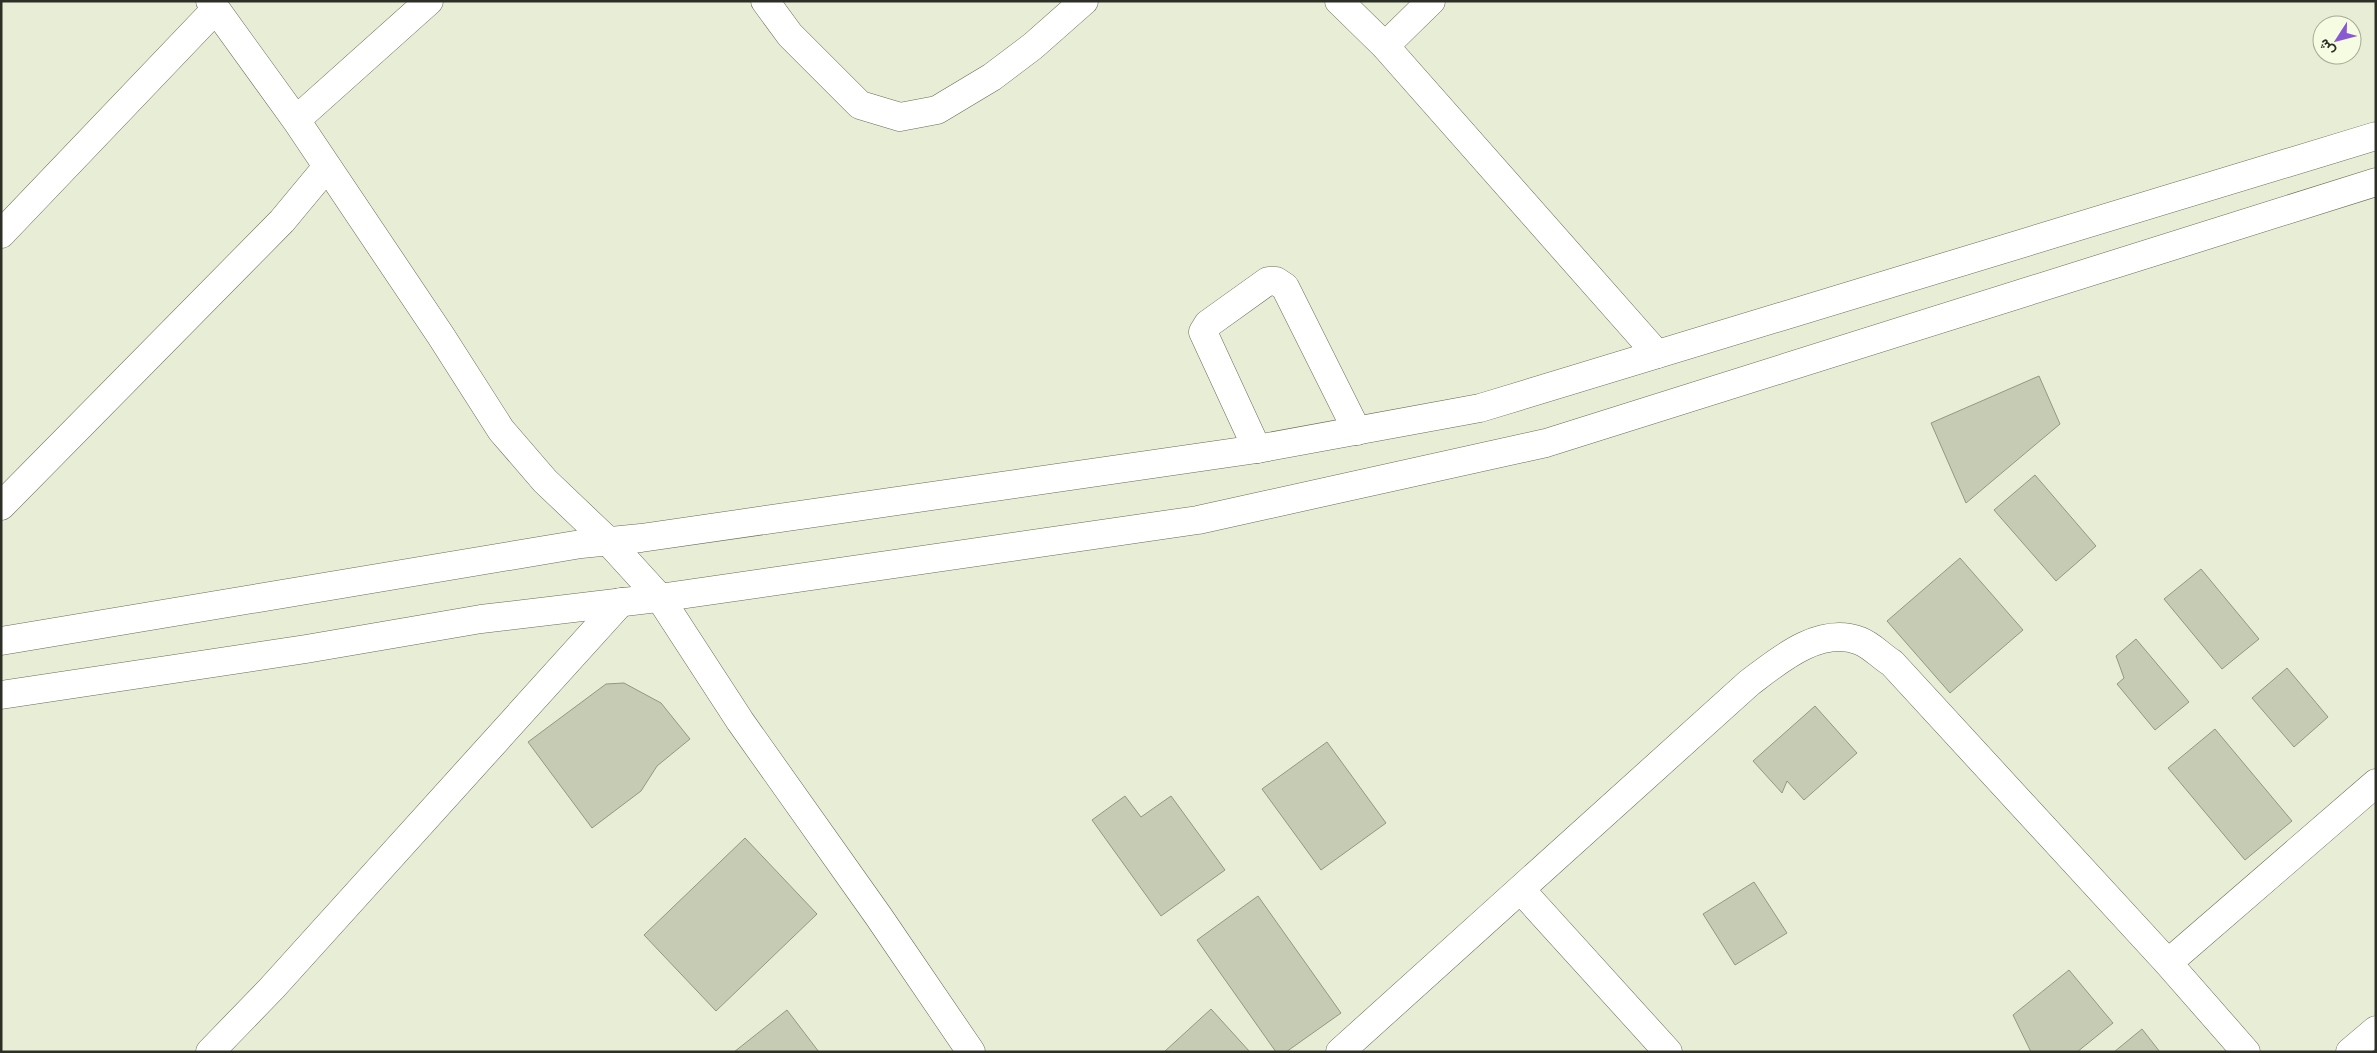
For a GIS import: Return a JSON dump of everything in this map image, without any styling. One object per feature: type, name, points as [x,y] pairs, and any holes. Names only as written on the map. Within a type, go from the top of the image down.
[{"type":"street","points":[[296,120],[429,1]]},
{"type":"street","points":[[765,1],[790,35],[860,105],[900,117],[937,110],[992,77],[1033,46],[1084,1]]},
{"type":"street","points":[[1339,1],[1385,46],[1657,354]]},
{"type":"street","points":[[1385,46],[1431,1]]},
{"type":"street","points":[[1,234],[212,5],[296,120],[326,168],[441,336],[501,430],[545,481],[608,541],[660,598],[740,721],[879,917],[971,1052]]},
{"type":"street","points":[[1,641],[572,545],[1257,449],[1480,408],[2376,136]]},
{"type":"street","points":[[1,506],[282,221],[326,168]]},
{"type":"street","points":[[1,695],[306,650],[481,619],[660,598],[1198,520],[1546,443],[2376,182]]},
{"type":"street","points":[[1257,449],[1204,332],[1208,324],[1268,280],[1276,281],[1285,287],[1357,431]]},
{"type":"street","points":[[210,1052],[272,988],[621,602]]},
{"type":"street","points":[[1340,1052],[1748,684],[1782,658],[1809,644],[1836,637],[1860,641],[1892,664],[2168,963],[2246,1052]]},
{"type":"street","points":[[2168,963],[2376,783]]},
{"type":"street","points":[[1521,890],[1668,1052]]},
{"type":"street","points":[[2350,1052],[2376,1030]]},
{"type":"building","points":[[2039,376],[2060,424],[1966,503],[1931,423]]},
{"type":"building","points":[[2035,475],[2096,546],[2056,581],[1994,510]]},
{"type":"building","points":[[1960,558],[2023,630],[1950,693],[1887,621]]},
{"type":"building","points":[[2201,569],[2259,639],[2222,669],[2164,599]]},
{"type":"building","points":[[2136,639],[2189,702],[2155,730],[2117,684],[2124,678],[2116,656]]},
{"type":"building","points":[[2287,668],[2328,717],[2294,747],[2252,698]]},
{"type":"building","points":[[624,683],[661,703],[690,739],[657,766],[641,791],[592,828],[528,742],[606,684]]},
{"type":"building","points":[[1815,706],[1857,753],[1804,800],[1787,781],[1782,793],[1753,761]]},
{"type":"building","points":[[2215,729],[2292,821],[2245,860],[2168,768]]},
{"type":"building","points":[[1327,742],[1386,823],[1321,870],[1262,789]]},
{"type":"building","points":[[1125,796],[1141,817],[1171,796],[1225,870],[1161,916],[1092,820]]},
{"type":"building","points":[[745,838],[817,914],[716,1011],[644,935]]},
{"type":"building","points":[[1754,882],[1787,933],[1735,965],[1703,914]]},
{"type":"building","points":[[1258,896],[1341,1013],[1286,1052],[1276,1052],[1197,940]]},
{"type":"building","points":[[2069,970],[2113,1023],[2077,1052],[2031,1052],[2013,1015]]},
{"type":"building","points":[[1211,1009],[1250,1052],[1164,1052]]},
{"type":"building","points":[[787,1010],[819,1052],[734,1052]]},
{"type":"building","points":[[2142,1029],[2160,1052],[2114,1052]]}]
